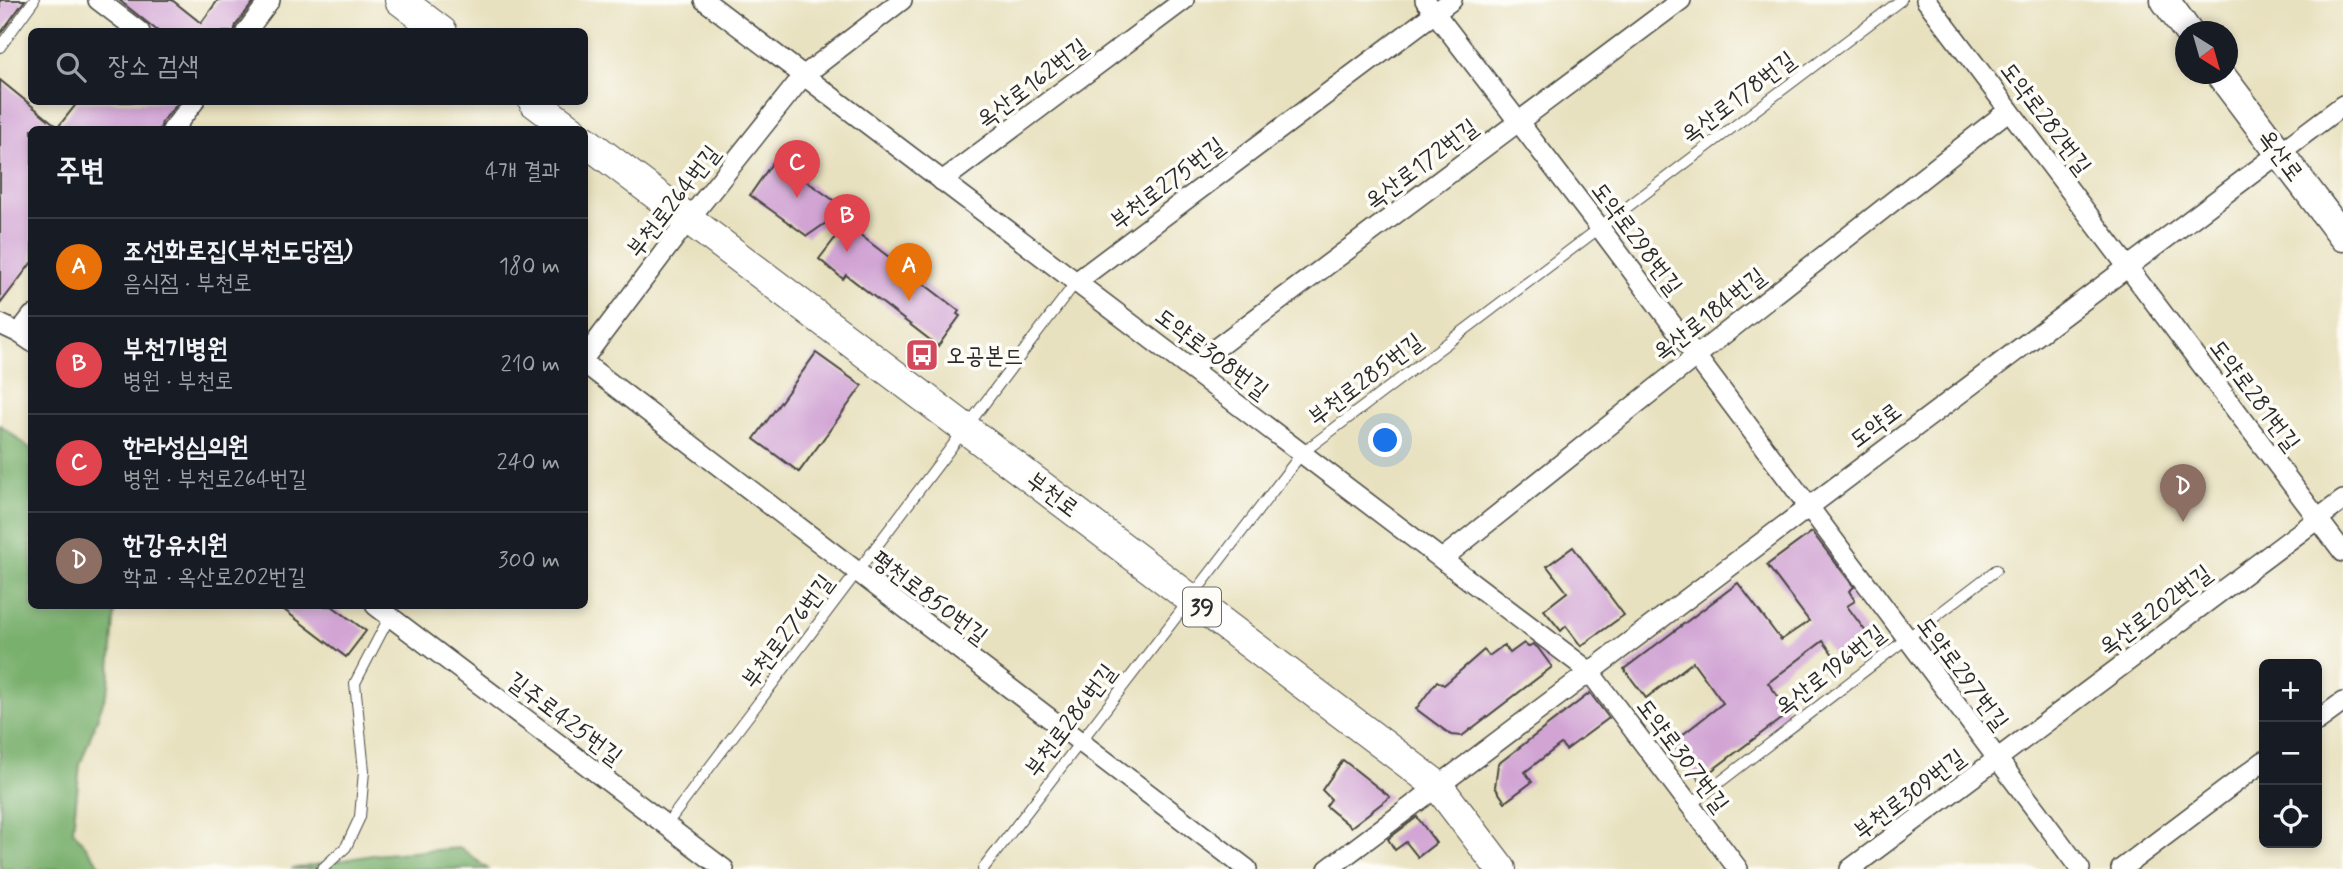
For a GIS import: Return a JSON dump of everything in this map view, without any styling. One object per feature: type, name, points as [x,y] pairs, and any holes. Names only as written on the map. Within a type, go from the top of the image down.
[{"type":"main road","points":[[400,0],[437,28]]},
{"type":"main road","points":[[538,105],[566,126]]},
{"type":"main road","name":"부천로","points":[[588,143],[1438,786],[1501,869]]},
{"type":"street","points":[[98,0],[135,28]]},
{"type":"street","points":[[249,28],[270,0]]},
{"type":"street","name":"도약로308번길","points":[[704,0],[1589,671]]},
{"type":"street","name":"부천로264번길","points":[[588,356],[689,219],[803,76],[902,0]]},
{"type":"street","name":"옥산로162번길","points":[[942,181],[1185,0]]},
{"type":"street","name":"부천로275번길","points":[[1076,282],[1430,6],[1452,0]]},
{"type":"street","name":"옥산로172번길","points":[[1191,367],[1681,0]]},
{"type":"street","name":"도약로282번길","points":[[1926,0],[2128,266]]},
{"type":"street","points":[[2165,0],[2180,21]]},
{"type":"street","name":"도약로298번길","points":[[1430,6],[1809,506]]},
{"type":"street","name":"옥산로","points":[[2228,84],[2343,237]]},
{"type":"street","points":[[175,126],[192,105]]},
{"type":"street","name":"도약로","points":[[1328,869],[2343,105]]},
{"type":"street","name":"옥산로184번길","points":[[1442,559],[2009,110]]},
{"type":"street","name":"도약로281번길","points":[[2128,266],[2343,552]]},
{"type":"street","points":[[0,324],[25,338]]},
{"type":"street","name":"평천로850번길","points":[[588,364],[857,573],[1247,869]]},
{"type":"street","name":"옥산로202번길","points":[[1997,759],[2343,500]]},
{"type":"street","name":"도약로297번길","points":[[1809,506],[2080,869]]},
{"type":"street","name":"길주로425번길","points":[[388,609],[724,869]]},
{"type":"street","name":"도약로307번길","points":[[1589,671],[1738,869]]},
{"type":"street","points":[[2322,717],[2343,702]]},
{"type":"street","name":"부천로309번길","points":[[1850,869],[1997,759]]},
{"type":"street","points":[[2120,869],[2259,765]]},
{"type":"lane","points":[[0,47],[34,0]]},
{"type":"lane","name":"옥산로178번길","points":[[1600,228],[1901,0]]},
{"type":"lane","name":"부천로285번길","points":[[1190,598],[1302,453],[1600,228]]},
{"type":"lane","name":"부천로275번길","points":[[966,429],[1076,282]]},
{"type":"lane","name":"부천로276번길","points":[[666,825],[966,429]]},
{"type":"lane","name":"옥산로196번길","points":[[1690,805],[1996,570]]},
{"type":"lane","name":"부천로286번길","points":[[983,869],[1190,598]]},
{"type":"lane","points":[[322,869],[346,847],[360,817],[364,771],[355,683],[388,609]]},
{"type":"green space","points":[[0,425],[28,447],[28,609],[115,609],[109,686],[80,765],[73,830],[103,869],[0,869]]},
{"type":"green space","points":[[461,848],[488,869],[291,869],[372,855]]},
{"type":"building","points":[[0,0],[25,0],[0,34]]},
{"type":"building","points":[[119,0],[172,0],[201,23],[218,0],[255,0],[235,28],[154,28]]},
{"type":"building","points":[[0,80],[57,126],[28,126],[28,267],[0,304]]},
{"type":"building","points":[[76,105],[176,105],[161,126],[59,126]]},
{"type":"building","points":[[775,159],[846,209],[807,236],[750,195]]},
{"type":"building","points":[[846,224],[959,311],[957,314],[960,316],[938,346],[846,275],[843,279],[819,259]]},
{"type":"building","points":[[816,353],[862,386],[799,472],[754,439]]},
{"type":"building","points":[[1812,532],[1854,587],[1849,591],[1855,601],[1847,606],[1869,636],[1837,660],[1823,641],[1768,683],[1790,712],[1699,780],[1672,743],[1723,703],[1693,662],[1646,698],[1624,669],[1738,583],[1781,640],[1809,621],[1767,565]]},
{"type":"building","points":[[1573,547],[1624,615],[1581,646],[1566,626],[1561,631],[1544,610],[1567,592],[1547,566]]},
{"type":"building","points":[[283,609],[336,609],[366,631],[346,657]]},
{"type":"building","points":[[1524,643],[1528,647],[1533,644],[1538,648],[1552,667],[1462,736],[1451,735],[1416,709],[1437,681],[1444,685],[1484,650],[1489,656],[1504,645],[1510,653]]},
{"type":"building","points":[[1590,693],[1609,718],[1566,750],[1561,744],[1525,772],[1532,782],[1505,802],[1495,787],[1498,764]]},
{"type":"building","points":[[1343,760],[1390,797],[1351,827],[1326,806],[1331,799],[1322,790]]},
{"type":"building","points":[[1417,817],[1436,843],[1418,857],[1406,842],[1395,850],[1388,839]]},
{"type":"place","name":"한라성심의원","points":[[797,198]]},
{"type":"place","name":"부천기병원","points":[[847,252]]},
{"type":"place","name":"조선화로집(부천도당점)","points":[[909,301]]},
{"type":"place","name":"오공본드","points":[[922,355]]},
{"type":"place","name":"한강유치원","points":[[2183,522]]}]
